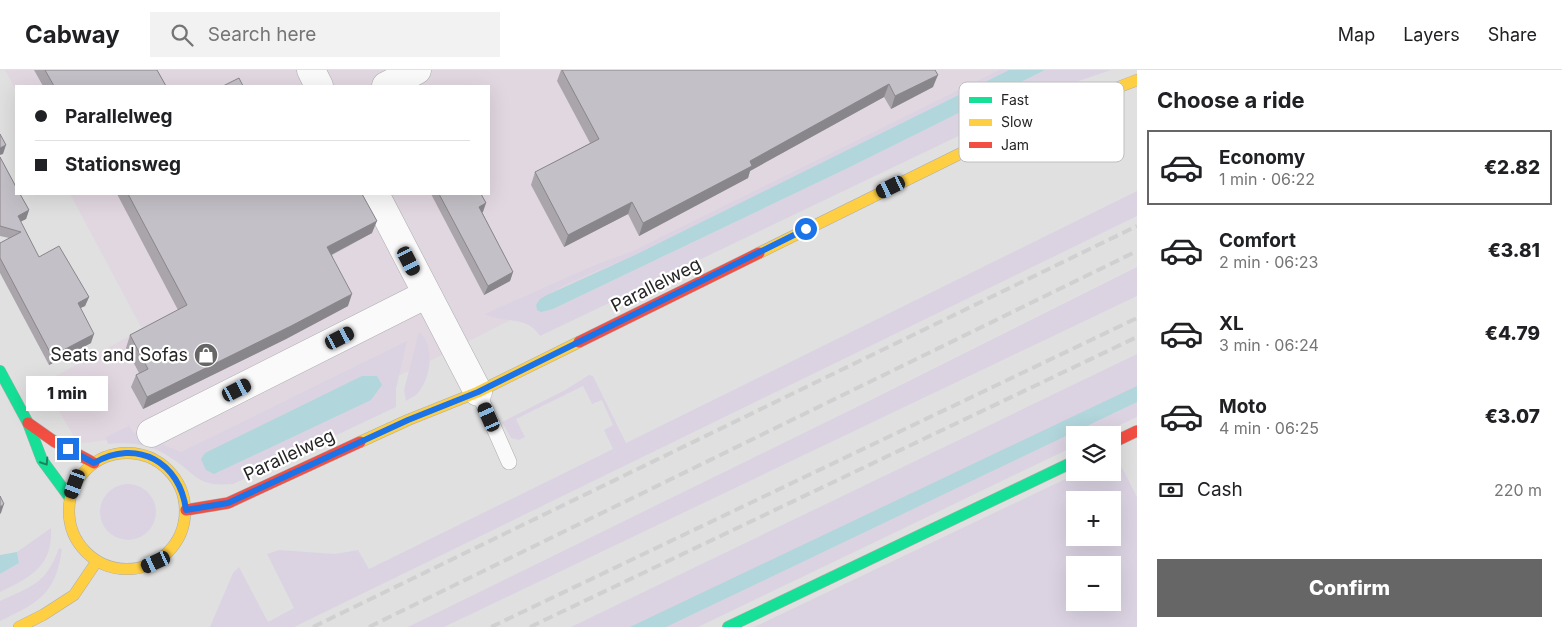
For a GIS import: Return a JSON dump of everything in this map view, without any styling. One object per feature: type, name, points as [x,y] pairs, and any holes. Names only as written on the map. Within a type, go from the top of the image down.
[{"type":"main road","name":"Parallelweg","points":[[1124,85],[1137,80]]},
{"type":"main road","name":"Parallelweg","points":[[186,510],[228,503],[408,420],[478,392],[959,154]]},
{"type":"main road","points":[[0,372],[28,422],[42,460],[70,498]]},
{"type":"main road","points":[[28,422],[55,442],[94,463]]},
{"type":"main road","points":[[1121,439],[1137,431]]},
{"type":"main road","points":[[134,453],[154,459],[163,465],[177,480],[182,490],[186,510],[184,526],[172,548],[156,562],[147,566],[126,570],[96,561],[87,553],[73,534],[69,510],[70,498],[75,484],[83,472],[94,463],[113,454],[134,453]]},
{"type":"main road","points":[[728,627],[1066,465]]},
{"type":"main road","points":[[19,627],[43,615],[74,595],[96,561]]},
{"type":"street","points":[[311,70],[319,85]]},
{"type":"street","points":[[388,85],[417,70]]},
{"type":"street","points":[[376,195],[478,392]]},
{"type":"street","points":[[151,433],[427,294]]},
{"type":"lane","points":[[478,392],[509,462]]},
{"type":"shaded area","points":[[5,70],[999,70],[976,82],[959,82],[959,91],[420,366],[199,466],[129,437],[78,444],[43,383],[142,329],[71,195],[490,195],[490,85],[15,85],[15,89]]},
{"type":"shaded area","points":[[999,70],[1009,70],[985,82],[975,82]]},
{"type":"shaded area","points":[[1045,70],[1111,70],[1076,82],[1021,82]]},
{"type":"shaded area","points":[[959,90],[959,95],[730,209],[637,254],[554,291],[536,305],[537,310],[553,309],[959,113],[959,136],[540,336],[534,329],[522,322],[485,314],[595,265],[633,251]]},
{"type":"shaded area","points":[[1137,191],[1137,216],[294,627],[210,627],[233,573],[239,567],[268,622],[294,608],[267,554],[279,550],[335,554],[358,550],[369,569],[613,449],[604,430],[613,425],[602,400],[592,404],[583,386],[516,419],[525,437],[519,440],[511,438],[502,422],[565,390],[589,375],[593,376],[626,443]]},
{"type":"shaded area","points":[[1137,267],[1137,296],[444,627],[408,627],[869,401]]},
{"type":"shaded area","points":[[419,332],[428,346],[430,363],[421,389],[416,395],[406,401],[404,390]]},
{"type":"shaded area","points":[[407,341],[396,389],[396,407],[233,484],[204,482],[163,453],[141,445],[125,443],[108,444],[106,437],[129,426],[133,432],[181,452]],"holes":[[[382,385],[278,443],[214,474]]]},
{"type":"shaded area","points":[[1137,354],[1137,417],[1118,426],[1066,426],[1066,450],[698,627],[571,627]]},
{"type":"shaded area","points":[[1121,466],[1137,497],[1137,627],[754,627],[1066,479],[1066,481],[1121,481]]},
{"type":"shaded area","points":[[122,484],[134,484],[148,492],[156,506],[154,523],[148,532],[134,540],[122,540],[112,535],[105,528],[100,518],[100,506],[105,496],[112,489]]},
{"type":"shaded area","points":[[51,528],[51,541],[48,552],[38,569],[0,592],[0,574],[19,563],[17,552]]},
{"type":"shaded area","points":[[59,548],[62,549],[59,564],[50,587],[35,602],[0,621],[0,601],[29,587],[43,577]]},
{"type":"water","points":[[1009,70],[1045,70],[1021,82],[985,82]]},
{"type":"water","points":[[959,95],[959,113],[553,309],[541,312],[537,310],[536,305],[540,299],[547,295],[635,255]]},
{"type":"water","points":[[362,376],[377,376],[382,385],[371,400],[214,474],[206,470],[201,459],[205,453]]},
{"type":"water","points":[[1137,386],[1137,402],[1087,426],[1066,426],[1066,436],[666,627],[630,627]]},
{"type":"water","points":[[17,552],[19,563],[0,574],[0,555]]},
{"type":"building","points":[[45,70],[157,70],[165,85],[53,85]]},
{"type":"building","points":[[562,70],[935,70],[938,75],[895,96],[889,84],[750,161],[752,166],[643,223],[632,202],[568,235],[535,172],[599,139]]},
{"type":"building","points":[[239,78],[242,85],[225,85]]},
{"type":"building","points":[[0,134],[6,145],[0,148]]},
{"type":"building","points":[[0,157],[15,185],[15,195],[21,195],[29,210],[18,216],[39,257],[59,246],[89,297],[78,303],[94,334],[52,356],[0,258],[0,243],[21,232],[0,226]]},
{"type":"building","points":[[129,195],[363,195],[377,221],[327,247],[352,294],[147,397],[136,375],[148,369],[130,335],[187,305]]},
{"type":"building","points":[[440,195],[482,195],[486,203],[479,207],[513,272],[488,286]]},
{"type":"building","points":[[0,496],[4,504],[0,507]]},
{"type":"railway","points":[[313,627],[1137,226]]},
{"type":"railway","points":[[369,627],[1137,251]]},
{"type":"railway","points":[[491,627],[1137,318]]},
{"type":"railway","points":[[530,627],[1137,337]]},
{"type":"traffic: fast","points":[[0,371],[28,423],[42,460],[70,498]]},
{"type":"traffic: fast","points":[[728,627],[1066,465]]},
{"type":"traffic: slow","points":[[1124,85],[1137,80]]},
{"type":"traffic: slow","points":[[759,253],[959,154]]},
{"type":"traffic: slow","points":[[360,442],[408,420],[478,392],[579,342]]},
{"type":"traffic: slow","points":[[127,453],[149,457],[168,470],[181,489],[185,511],[181,533],[168,552],[149,565],[127,569],[105,565],[86,552],[73,533],[69,511],[73,489],[86,470],[105,457],[127,453]]},
{"type":"traffic: slow","points":[[19,627],[43,615],[74,595],[97,561]]},
{"type":"traffic: jam","points":[[579,342],[759,253]]},
{"type":"traffic: jam","points":[[28,423],[55,442],[94,463]]},
{"type":"traffic: jam","points":[[1121,439],[1137,431]]},
{"type":"traffic: jam","points":[[186,510],[228,503],[360,442]]},
{"type":"place","name":"Seats and Sofas","points":[[206,355]]},
{"type":"route","points":[[68,449],[94,463],[113,454],[124,453],[144,455],[154,459],[163,465],[177,480],[182,490],[186,510],[228,503],[408,420],[478,392],[542,362],[806,229]]}]
